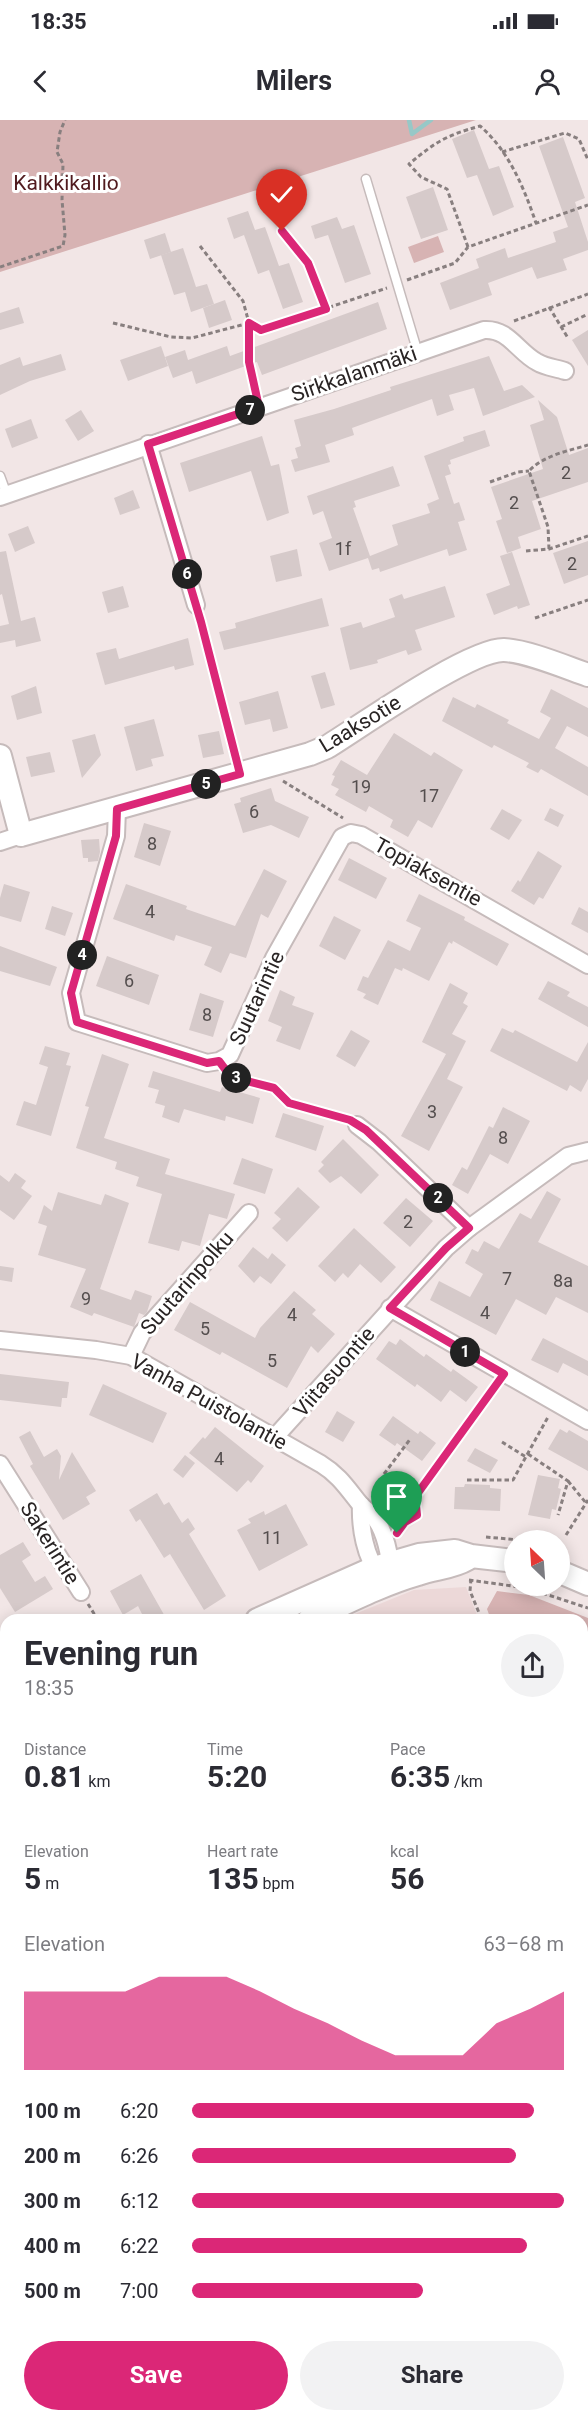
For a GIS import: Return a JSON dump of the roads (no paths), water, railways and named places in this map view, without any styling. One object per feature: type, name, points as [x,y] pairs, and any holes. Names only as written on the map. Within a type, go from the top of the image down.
[{"type":"street","name":"Sirkkalanmäki","points":[[4,496],[148,444],[418,352],[493,329],[537,362],[565,371]]},
{"type":"street","points":[[148,444],[196,605]]},
{"type":"street","name":"Laaksotie","points":[[11,839],[327,747],[438,678],[488,652],[505,650],[588,675]]},
{"type":"street","points":[[0,756],[11,839]]},
{"type":"street","name":"Suutarintie","points":[[117,809],[116,836],[71,993],[77,1022],[207,1063],[219,1061],[230,1055],[274,958],[342,837],[351,833]]},
{"type":"street","name":"Topiaksentie","points":[[351,833],[371,840],[588,965]]},
{"type":"street","points":[[357,1125],[469,1228]]},
{"type":"street","name":"Viitasuontie","points":[[275,1437],[446,1248],[469,1228],[568,1156],[588,1151]]},
{"type":"street","name":"Suutarinpolku","points":[[131,1356],[142,1333],[249,1213]]},
{"type":"street","points":[[390,1308],[588,1422]]},
{"type":"street","name":"Vanha Puistolantie","points":[[0,1340],[131,1356],[275,1437],[335,1473],[350,1489],[360,1505],[374,1516],[385,1571]]},
{"type":"street","name":"Sakerintie","points":[[0,1464],[81,1592]]},
{"type":"street","points":[[273,1614],[385,1571],[419,1555],[455,1551],[471,1557],[504,1560]]},
{"type":"street","points":[[318,1614],[385,1571]]},
{"type":"street","points":[[570,1576],[588,1584]]},
{"type":"lane","points":[[366,179],[418,352]]},
{"type":"lane","points":[[0,476],[4,496]]},
{"type":"waterway","points":[[409,120],[412,134],[431,120]]},
{"type":"park label","name":"Kalkkikallio","points":[[66,183]]}]
